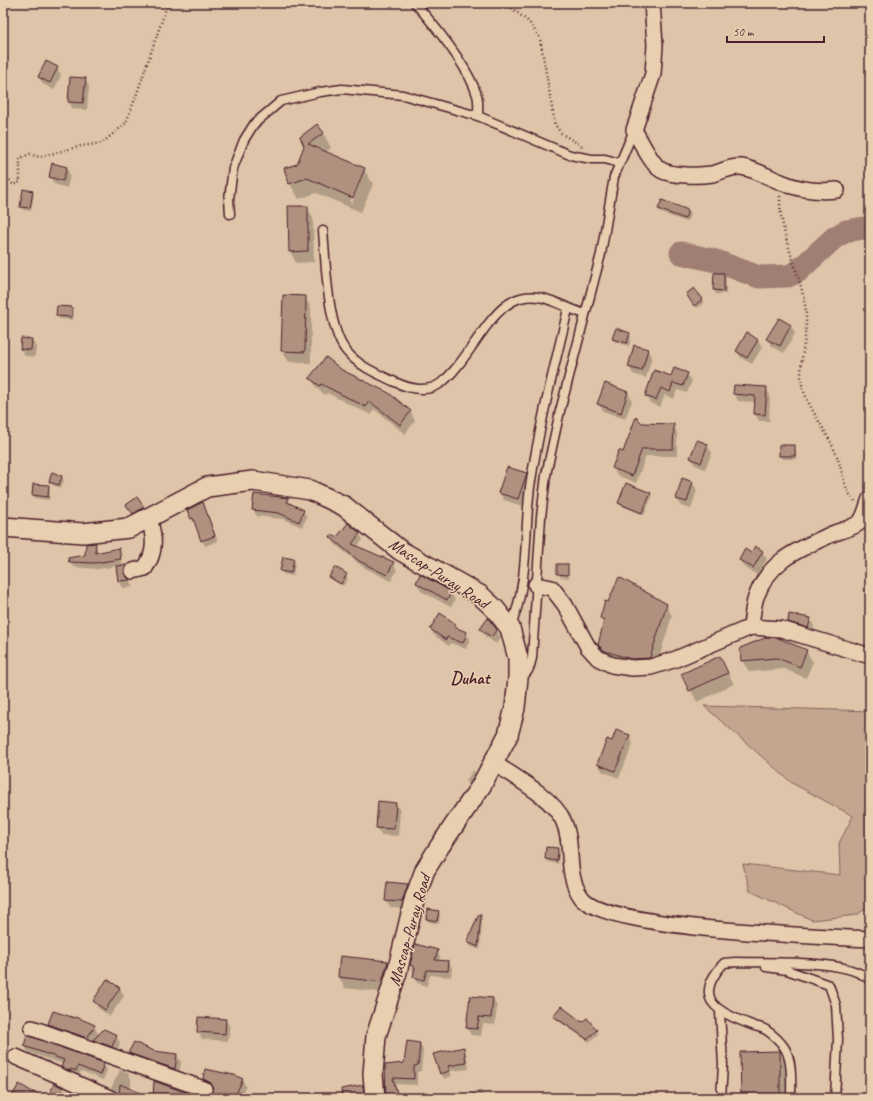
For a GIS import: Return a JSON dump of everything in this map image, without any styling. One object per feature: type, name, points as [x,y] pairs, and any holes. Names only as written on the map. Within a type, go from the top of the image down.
[{"type":"street","points":[[652,3],[655,45],[652,74],[634,130],[653,164],[661,170],[671,174],[712,174],[730,167],[741,167],[782,183],[818,192],[837,190]]},
{"type":"street","name":"Mascap-Puray Road","points":[[3,527],[83,533],[129,528],[149,516],[207,487],[252,480],[310,490],[344,506],[401,551],[480,595],[495,609],[510,628],[518,658],[518,678],[515,708],[508,735],[494,763],[425,870],[416,897],[397,972],[376,1036],[373,1074],[375,1098]]},
{"type":"street","points":[[751,627],[755,598],[763,580],[773,568],[786,556],[835,532],[851,527],[860,521],[868,505]]},
{"type":"street","points":[[133,571],[145,568],[153,553],[153,533],[149,516]]},
{"type":"street","points":[[536,585],[552,588],[565,605],[588,647],[598,658],[612,665],[632,668],[651,667],[676,659],[751,627],[781,629],[870,656]]},
{"type":"street","points":[[494,763],[548,801],[563,820],[568,836],[569,862],[573,882],[583,899],[596,908],[620,916],[652,922],[734,930],[870,939]]},
{"type":"street","points":[[32,1028],[204,1089],[200,1098]]},
{"type":"street","points":[[16,1057],[75,1091],[110,1098]]},
{"type":"lane","points":[[415,3],[436,28],[464,69],[477,96],[478,116]]},
{"type":"lane","points":[[230,214],[230,183],[233,168],[244,140],[254,124],[281,101],[320,92],[342,89],[403,95],[478,116],[570,154],[592,159],[606,159],[619,163]]},
{"type":"lane","points":[[518,678],[525,675],[529,669],[532,658],[536,585],[546,475],[560,411],[600,254],[614,177],[634,130]]},
{"type":"lane","points":[[323,231],[330,304],[336,333],[346,351],[362,366],[407,388],[424,389],[440,384],[453,371],[500,311],[513,301],[531,296],[546,298],[568,309],[585,314]]},
{"type":"lane","points":[[510,628],[517,612],[521,591],[526,521],[540,426],[568,309]]},
{"type":"lane","points":[[736,962],[787,970],[829,985],[836,1005],[838,1039],[835,1098]]},
{"type":"lane","points":[[721,1098],[723,1065],[720,1012],[710,998],[708,987],[714,974],[724,963],[833,964],[860,972],[870,981]]},
{"type":"lane","points":[[720,1012],[765,1029],[784,1047],[789,1060],[792,1098]]},
{"type":"path","points":[[3,170],[13,185],[20,182],[20,158],[30,154],[39,157],[81,146],[102,143],[126,122],[168,3]]},
{"type":"path","points":[[505,3],[528,22],[540,38],[555,125],[562,134],[606,159]]},
{"type":"path","points":[[782,183],[779,197],[782,226],[797,272],[806,317],[801,378],[806,394],[837,454],[842,478],[852,497],[868,505]]},
{"type":"shaded area","points":[[704,706],[870,711],[870,905],[857,915],[812,920],[750,891],[743,864],[840,875],[839,843],[853,816],[792,783]]},
{"type":"building","points":[[46,61],[58,67],[50,83],[38,77]]},
{"type":"building","points":[[70,77],[86,78],[83,103],[68,102]]},
{"type":"building","points":[[317,124],[324,133],[308,144],[365,168],[353,198],[307,178],[289,184],[284,168],[297,164],[304,146],[300,137]]},
{"type":"building","points":[[52,163],[67,167],[63,181],[49,177]]},
{"type":"building","points":[[23,189],[33,191],[30,208],[20,207]]},
{"type":"building","points":[[662,200],[688,210],[685,219],[658,209]]},
{"type":"building","points":[[288,206],[308,206],[308,251],[289,252]]},
{"type":"building","points":[[714,273],[724,273],[724,291],[713,290]]},
{"type":"building","points":[[694,288],[703,299],[694,306],[686,294]]},
{"type":"building","points":[[283,295],[306,296],[305,352],[281,351]]},
{"type":"building","points":[[57,306],[72,307],[72,317],[56,316]]},
{"type":"building","points":[[779,318],[791,325],[780,346],[766,339]]},
{"type":"building","points":[[616,328],[630,333],[627,343],[612,339]]},
{"type":"building","points":[[747,332],[758,340],[747,358],[736,351]]},
{"type":"building","points":[[21,338],[32,339],[31,350],[20,349]]},
{"type":"building","points":[[634,345],[648,349],[642,371],[628,367]]},
{"type":"building","points":[[326,357],[342,370],[389,393],[411,411],[400,425],[369,401],[366,407],[321,384],[320,386],[309,378]]},
{"type":"building","points":[[674,368],[688,373],[683,386],[673,383],[670,392],[661,388],[656,400],[645,396],[654,370],[671,376]]},
{"type":"building","points":[[605,383],[628,392],[621,413],[597,404]]},
{"type":"building","points":[[734,385],[767,387],[765,415],[754,414],[755,396],[733,394]]},
{"type":"building","points":[[636,417],[642,423],[674,424],[673,449],[642,449],[632,476],[612,468],[619,450],[623,452]]},
{"type":"building","points":[[697,440],[708,444],[701,463],[690,458]]},
{"type":"building","points":[[779,445],[795,445],[795,456],[779,456]]},
{"type":"building","points":[[507,467],[527,473],[518,499],[498,493]]},
{"type":"building","points":[[52,472],[62,476],[59,485],[49,482]]},
{"type":"building","points":[[682,478],[693,482],[687,502],[676,499]]},
{"type":"building","points":[[626,483],[651,493],[642,513],[618,503]]},
{"type":"building","points":[[33,484],[49,485],[48,497],[32,495]]},
{"type":"building","points":[[254,494],[288,498],[287,502],[304,510],[299,522],[279,513],[252,510]]},
{"type":"building","points":[[137,497],[144,507],[133,514],[126,505]]},
{"type":"building","points":[[203,502],[215,536],[201,541],[193,518],[191,519],[187,510]]},
{"type":"building","points":[[348,523],[360,533],[352,544],[394,562],[387,575],[359,561],[330,537],[331,535],[337,537]]},
{"type":"building","points":[[96,543],[95,553],[119,548],[121,559],[95,563],[69,562],[68,558],[85,555],[86,544]]},
{"type":"building","points":[[755,546],[763,551],[753,568],[739,560],[745,549],[751,553]]},
{"type":"building","points":[[283,557],[294,559],[291,573],[280,571]]},
{"type":"building","points":[[557,564],[568,564],[568,575],[557,574]]},
{"type":"building","points":[[126,565],[124,574],[130,580],[118,581],[116,566]]},
{"type":"building","points":[[335,567],[347,574],[341,584],[329,577]]},
{"type":"building","points":[[420,574],[452,592],[447,600],[416,583]]},
{"type":"building","points":[[619,577],[667,604],[650,658],[631,659],[605,651],[598,645],[604,620],[600,618],[605,601],[608,602]]},
{"type":"building","points":[[440,613],[456,624],[454,627],[467,632],[463,643],[447,637],[446,640],[430,629]]},
{"type":"building","points":[[789,614],[811,618],[808,628],[788,622]]},
{"type":"building","points":[[488,618],[497,630],[491,637],[480,629]]},
{"type":"building","points":[[767,637],[778,638],[807,650],[800,667],[777,658],[741,661],[740,648]]},
{"type":"building","points":[[720,656],[728,673],[689,691],[681,674]]},
{"type":"building","points":[[616,730],[630,735],[615,771],[597,764],[607,739],[612,741]]},
{"type":"building","points":[[378,801],[396,803],[394,829],[376,828]]},
{"type":"building","points":[[546,847],[558,848],[557,861],[545,859]]},
{"type":"building","points":[[387,882],[408,884],[402,902],[385,901]]},
{"type":"building","points":[[428,909],[439,911],[437,921],[426,919]]},
{"type":"building","points":[[479,914],[481,915],[478,947],[467,942]]},
{"type":"building","points":[[415,944],[438,950],[435,960],[449,961],[448,971],[427,970],[424,980],[413,977],[415,967],[410,965]]},
{"type":"building","points":[[340,956],[388,961],[382,982],[338,977]]},
{"type":"building","points":[[107,979],[120,988],[105,1010],[93,1001]]},
{"type":"building","points":[[470,996],[493,998],[491,1018],[479,1017],[477,1029],[466,1028]]},
{"type":"building","points":[[561,1006],[582,1022],[587,1018],[597,1030],[587,1039],[553,1016]]},
{"type":"building","points":[[53,1011],[75,1018],[76,1017],[95,1025],[87,1038],[48,1024]]},
{"type":"building","points":[[198,1017],[226,1019],[225,1034],[197,1032]]},
{"type":"building","points":[[104,1029],[117,1035],[112,1047],[93,1040]]},
{"type":"building","points":[[27,1035],[104,1063],[100,1075],[78,1066],[76,1071],[71,1069],[70,1071],[61,1067],[64,1060],[24,1046]]},
{"type":"building","points":[[407,1041],[420,1043],[418,1065],[414,1066],[414,1079],[393,1078],[398,1098],[386,1098],[385,1065],[404,1063]]},
{"type":"building","points":[[134,1042],[154,1051],[177,1054],[175,1069],[128,1053]]},
{"type":"building","points":[[464,1047],[466,1063],[448,1066],[450,1071],[440,1074],[433,1054]]},
{"type":"building","points":[[780,1051],[780,1098],[741,1098],[740,1052]]},
{"type":"building","points":[[205,1069],[234,1075],[243,1079],[234,1098],[210,1098],[213,1087],[211,1083],[203,1079]]},
{"type":"building","points":[[154,1081],[187,1093],[185,1098],[153,1098]]},
{"type":"building","points":[[54,1083],[63,1088],[59,1098],[48,1098]]},
{"type":"building","points":[[19,1084],[43,1098],[11,1098]]},
{"type":"building","points":[[120,1084],[152,1098],[119,1098]]},
{"type":"building","points":[[363,1085],[364,1098],[342,1098],[341,1089]]},
{"type":"waterway","points":[[681,253],[716,261],[759,277],[788,276],[797,272],[834,238],[846,231],[870,227]]},
{"type":"district","name":"Duhat","points":[[470,678]]}]
